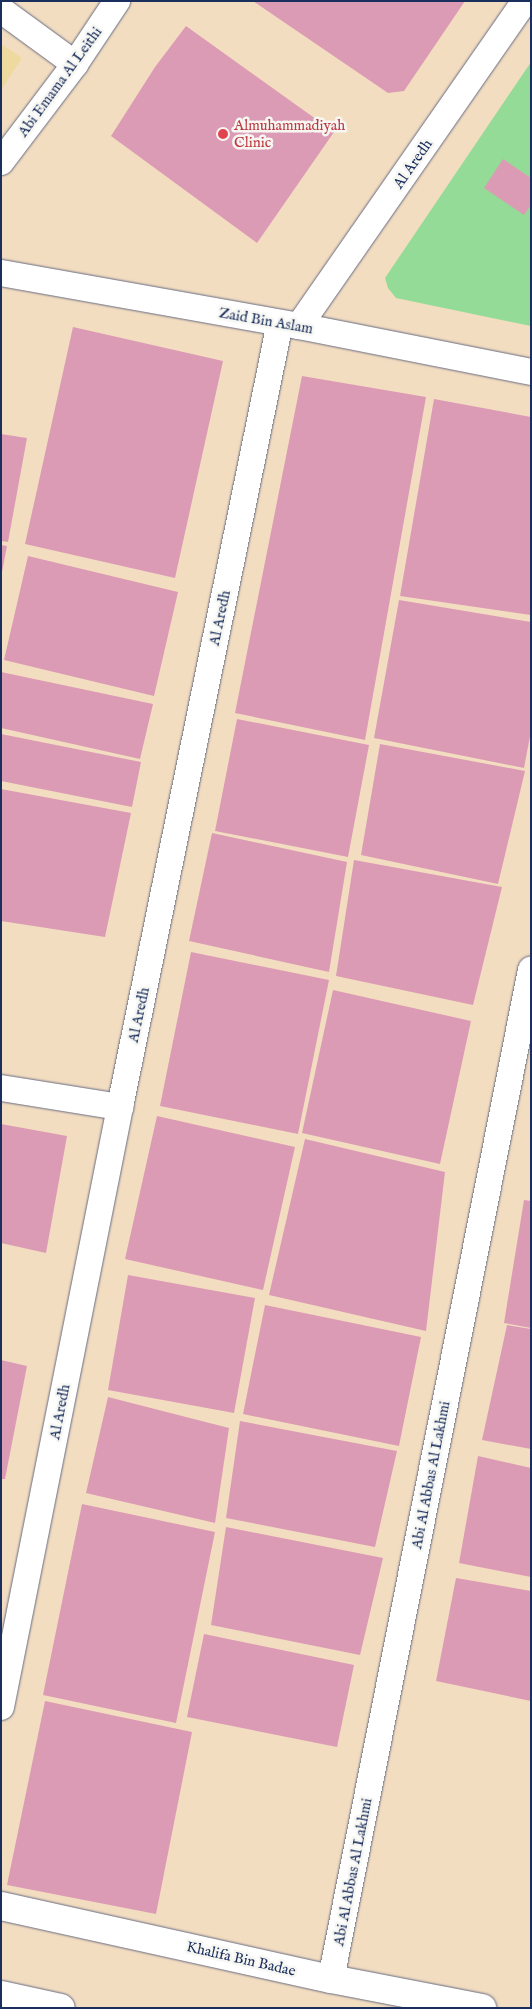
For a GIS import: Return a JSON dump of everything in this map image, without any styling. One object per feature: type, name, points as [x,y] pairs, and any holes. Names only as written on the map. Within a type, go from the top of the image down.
[{"type":"street","name":"Abi Emama Al Leithi","points":[[1,162],[75,64],[118,1]]},
{"type":"street","name":"Al Aredh","points":[[1,1707],[120,1107],[290,325],[525,1]]},
{"type":"street","points":[[1,10],[75,64]]},
{"type":"street","name":"Zaid Bin Aslam","points":[[1,273],[290,325],[531,372]]},
{"type":"street","name":"Abi Al Abbas Al Lakhmi","points":[[332,1979],[531,970]]},
{"type":"street","points":[[1,1088],[120,1107]]},
{"type":"street","name":"Khalifa Bin Badae","points":[[1,1906],[332,1979],[482,2008]]},
{"type":"street","points":[[1,1994],[34,2005],[61,2008]]},
{"type":"green space","points":[[531,62],[531,326],[396,298],[388,288],[385,278]]},
{"type":"sand","points":[[1,44],[22,58],[1,90]]},
{"type":"building","points":[[253,1],[465,1],[404,91],[388,93]]},
{"type":"building","name":"Almuhammadiyah Clinic","points":[[186,26],[334,132],[257,243],[111,136],[155,67]]},
{"type":"building","points":[[503,159],[531,178],[531,205],[524,215],[484,188]]},
{"type":"building","points":[[73,327],[223,361],[175,578],[25,544]]},
{"type":"building","points":[[302,376],[426,397],[365,740],[235,713]]},
{"type":"building","points":[[434,399],[531,417],[531,615],[400,596]]},
{"type":"building","points":[[1,434],[27,438],[8,542],[1,541]]},
{"type":"building","points":[[1,545],[7,546],[2,572],[1,572]]},
{"type":"building","points":[[28,556],[178,592],[154,696],[4,660]]},
{"type":"building","points":[[399,600],[531,622],[531,731],[524,768],[374,738]]},
{"type":"building","points":[[1,672],[153,704],[140,759],[1,728]]},
{"type":"building","points":[[237,719],[369,745],[348,857],[215,831]]},
{"type":"building","points":[[1,734],[141,762],[132,807],[1,781]]},
{"type":"building","points":[[380,744],[525,771],[498,884],[361,855]]},
{"type":"building","points":[[1,789],[131,813],[105,937],[1,921]]},
{"type":"building","points":[[212,833],[347,862],[329,972],[189,941]]},
{"type":"building","points":[[354,860],[502,887],[473,1005],[336,976]]},
{"type":"building","points":[[191,952],[329,980],[298,1134],[160,1106]]},
{"type":"building","points":[[333,990],[471,1021],[440,1164],[302,1133]]},
{"type":"building","points":[[157,1116],[295,1147],[263,1290],[125,1259]]},
{"type":"building","points":[[1,1124],[67,1136],[46,1253],[1,1243]]},
{"type":"building","points":[[305,1139],[445,1172],[426,1331],[269,1295]]},
{"type":"building","points":[[524,1200],[531,1201],[531,1328],[504,1323]]},
{"type":"building","points":[[128,1275],[255,1298],[234,1413],[108,1390]]},
{"type":"building","points":[[265,1305],[421,1337],[399,1446],[243,1414]]},
{"type":"building","points":[[507,1325],[531,1329],[531,1449],[482,1440]]},
{"type":"building","points":[[1,1360],[27,1366],[5,1479],[1,1479]]},
{"type":"building","points":[[108,1397],[229,1428],[215,1523],[86,1493]]},
{"type":"building","points":[[240,1421],[397,1451],[375,1547],[226,1518]]},
{"type":"building","points":[[478,1456],[531,1468],[531,1577],[459,1563]]},
{"type":"building","points":[[82,1504],[215,1532],[176,1723],[43,1695]]},
{"type":"building","points":[[226,1527],[383,1558],[360,1655],[211,1625]]},
{"type":"building","points":[[456,1578],[531,1591],[531,1701],[436,1681]]},
{"type":"building","points":[[204,1634],[354,1665],[337,1747],[187,1717]]},
{"type":"building","points":[[45,1701],[192,1732],[156,1914],[7,1885]]},
{"type":"place","name":"Almuhammadiyah Clinic","points":[[223,134]]}]
